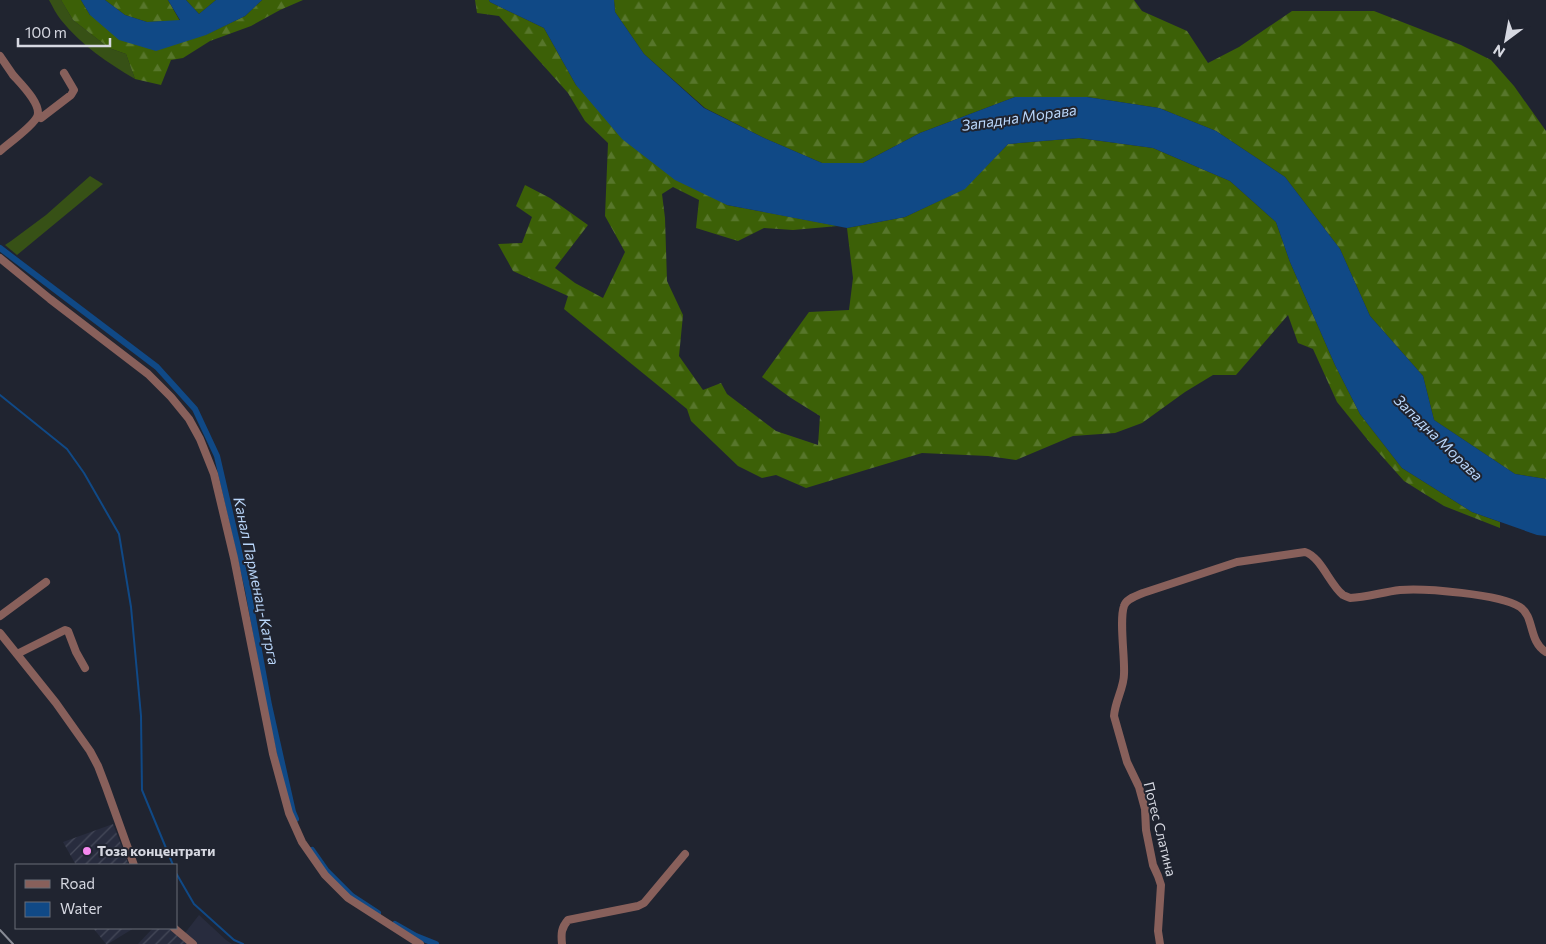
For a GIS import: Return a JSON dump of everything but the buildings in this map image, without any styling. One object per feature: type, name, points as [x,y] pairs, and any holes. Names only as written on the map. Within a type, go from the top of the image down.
[{"type":"street","points":[[0,56],[29,93],[38,112],[36,118],[0,151]]},
{"type":"street","points":[[41,118],[71,95],[74,90],[64,72]]},
{"type":"street","points":[[0,258],[148,374],[171,397],[189,420],[200,439],[214,474],[234,558],[274,754],[289,813],[302,842],[325,875],[348,898],[420,944]]},
{"type":"street","name":"Потес Слатина","points":[[1160,944],[1158,931],[1161,885],[1153,866],[1146,830],[1145,809],[1139,787],[1127,762],[1114,716],[1124,676],[1122,615],[1124,604],[1129,600],[1143,593],[1237,562],[1305,552],[1309,553],[1319,563],[1343,595],[1350,598],[1400,590],[1452,592],[1481,596],[1518,606],[1524,610],[1536,642],[1546,652]]},
{"type":"street","points":[[0,616],[46,582]]},
{"type":"street","points":[[17,654],[65,630],[68,631],[84,668]]},
{"type":"street","points":[[0,634],[67,718],[94,759],[134,864]]},
{"type":"street","points":[[562,943],[561,932],[568,920],[638,906],[644,903],[685,854]]},
{"type":"street","points":[[175,929],[193,944]]},
{"type":"shaded area","points":[[113,824],[129,864],[75,864],[63,842]]},
{"type":"shaded area","points":[[199,915],[232,944],[197,944],[185,933]]},
{"type":"shaded area","points":[[94,929],[132,929],[108,944]]},
{"type":"shaded area","points":[[152,929],[170,929],[187,944],[138,944]]},
{"type":"green space","points":[[49,0],[61,0],[73,20],[109,48],[126,54],[135,79],[105,60],[77,38],[59,18]]},
{"type":"green space","points":[[61,0],[81,0],[90,15],[205,35],[245,16],[262,0],[303,0],[251,26],[210,41],[183,58],[171,60],[161,85],[135,79],[126,54],[109,48],[73,20]]},
{"type":"green space","points":[[105,0],[168,0],[180,21],[147,22],[125,15]]},
{"type":"green space","points":[[186,0],[216,0],[199,14]]},
{"type":"green space","points":[[475,0],[489,0],[544,28],[576,85],[727,205],[838,226],[793,230],[764,228],[738,241],[696,228],[699,200],[673,187],[662,194],[665,218],[667,281],[683,315],[679,356],[703,390],[721,383],[727,394],[776,431],[818,445],[820,416],[762,377],[809,312],[849,310],[853,278],[847,228],[905,217],[964,189],[1008,144],[1079,138],[1153,148],[1230,181],[1276,222],[1290,262],[1335,365],[1360,414],[1402,468],[1472,512],[1500,522],[1500,528],[1444,506],[1404,481],[1337,402],[1313,349],[1298,343],[1288,315],[1236,375],[1213,375],[1185,392],[1142,423],[1115,433],[1073,436],[1016,460],[988,456],[922,453],[806,488],[776,475],[762,478],[738,466],[691,421],[687,409],[564,309],[568,296],[513,271],[498,244],[522,243],[532,217],[516,206],[525,185],[550,198],[588,225],[555,268],[575,283],[603,298],[625,252],[605,216],[608,143],[585,121],[568,93],[499,16],[477,13]]},
{"type":"green space","points":[[614,0],[1134,0],[1142,11],[1187,31],[1208,63],[1239,47],[1292,11],[1374,11],[1461,45],[1491,60],[1514,86],[1546,131],[1546,479],[1515,474],[1434,420],[1423,376],[1370,316],[1340,249],[1285,177],[1216,131],[1159,108],[1087,97],[1015,97],[920,133],[863,163],[822,163],[764,138],[705,108],[644,54],[615,12]]},
{"type":"green space","points":[[90,176],[103,184],[17,255],[5,245],[46,215]]},
{"type":"water","points":[[81,0],[105,0],[125,15],[147,22],[180,20],[168,0],[186,0],[199,14],[216,0],[262,0],[245,16],[206,35],[156,51],[119,40],[90,15]]},
{"type":"water","name":"Западна Морава","points":[[489,0],[614,0],[615,12],[644,54],[704,108],[764,138],[822,163],[863,163],[920,133],[1015,97],[1087,97],[1159,108],[1216,131],[1285,177],[1340,249],[1370,316],[1423,376],[1434,420],[1515,474],[1546,479],[1546,536],[1537,535],[1472,512],[1402,468],[1360,414],[1335,365],[1290,262],[1276,222],[1230,181],[1153,148],[1079,138],[1008,144],[965,189],[905,217],[847,228],[727,205],[675,180],[622,139],[576,85],[544,28]]},
{"type":"waterway","name":"Канал Парменац-Катрга","points":[[0,248],[157,367],[195,409],[217,456],[248,590],[269,705],[296,819]]},
{"type":"waterway","points":[[0,395],[67,449],[84,473],[119,534],[131,607],[141,716],[142,790],[173,864]]},
{"type":"waterway","name":"Канал Парменац-Катрга","points":[[312,850],[326,870],[352,896],[378,913]]},
{"type":"waterway","points":[[178,876],[194,904],[234,940],[243,944]]},
{"type":"waterway","name":"Канал Парменац-Катрга","points":[[395,924],[416,936],[436,944]]},
{"type":"railway","points":[[0,930],[13,944]]},
{"type":"place","name":"Тоза концентрати","points":[[87,851]]}]
